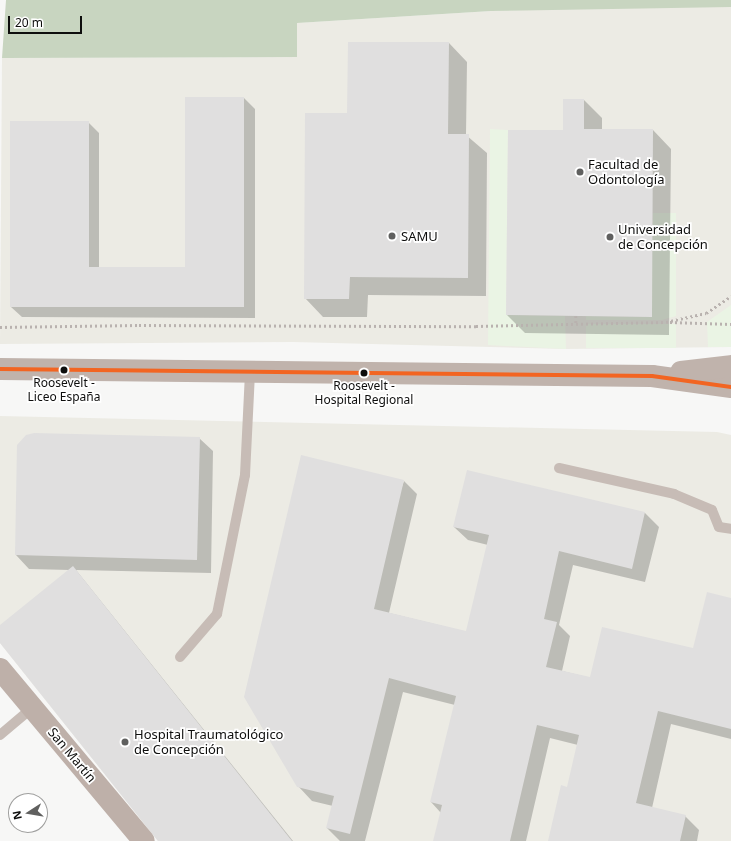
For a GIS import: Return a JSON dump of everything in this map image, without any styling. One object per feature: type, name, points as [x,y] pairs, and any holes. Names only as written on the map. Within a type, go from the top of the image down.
[{"type":"main road","points":[[652,376],[731,366]]},
{"type":"main road","points":[[0,369],[250,373],[652,376],[731,387]]},
{"type":"main road","name":"San Martín","points":[[0,669],[140,840]]},
{"type":"lane","points":[[180,657],[217,614],[245,475],[250,373]]},
{"type":"lane","points":[[559,468],[674,494],[712,510],[719,526],[731,529]]},
{"type":"lane","points":[[0,734],[32,708]]},
{"type":"path","points":[[666,322],[706,313],[731,296]]},
{"type":"path","points":[[576,316],[576,323]]},
{"type":"path","points":[[0,327],[139,324],[476,326],[666,322],[731,324]]},
{"type":"shaded area","points":[[638,6],[731,7],[731,347],[566,349],[293,342],[0,344],[2,58],[296,57],[297,23],[491,11]]},
{"type":"shaded area","points":[[0,416],[717,432],[731,435],[731,841],[158,841],[0,643]]},
{"type":"green space","points":[[6,0],[731,0],[731,7],[491,11],[297,23],[297,57],[2,58]]},
{"type":"green space","points":[[490,129],[508,130],[506,315],[565,316],[566,349],[488,345]]},
{"type":"green space","points":[[653,213],[676,213],[676,316],[662,320],[586,320],[586,316],[651,317]]},
{"type":"green space","points":[[731,305],[731,347],[708,347],[707,322]]},
{"type":"green space","points":[[586,324],[676,324],[676,348],[586,348]]},
{"type":"building","points":[[348,42],[449,42],[448,134],[469,134],[468,278],[350,277],[349,299],[304,299],[305,113],[347,113]]},
{"type":"building","points":[[185,97],[244,97],[244,307],[10,307],[10,121],[89,121],[89,267],[185,267]]},
{"type":"building","name":"Facultad de Odontología","points":[[563,99],[584,99],[584,129],[653,129],[652,317],[506,315],[508,130],[563,130]]},
{"type":"building","points":[[34,433],[200,437],[197,560],[15,555],[17,445],[26,435]]},
{"type":"building","points":[[301,455],[404,480],[374,609],[466,631],[489,535],[453,527],[467,470],[645,512],[632,569],[559,551],[544,619],[557,622],[546,667],[590,677],[602,627],[693,648],[707,592],[731,598],[731,729],[658,711],[636,803],[686,815],[680,841],[548,841],[561,785],[567,787],[579,735],[537,725],[510,841],[433,841],[442,805],[430,802],[456,696],[389,678],[350,834],[326,828],[334,796],[297,787],[244,697]]},
{"type":"building","points":[[73,566],[292,841],[158,841],[0,643],[0,625]]},
{"type":"transit line","points":[[0,369],[652,376],[731,387]]},
{"type":"place","name":"Facultad de Odontología","points":[[580,172]]},
{"type":"place","name":"SAMU","points":[[392,236]]},
{"type":"place","name":"Universidad de Concepción","points":[[610,237]]},
{"type":"place","name":"Roosevelt - Liceo España","points":[[64,370]]},
{"type":"place","name":"Roosevelt - Hospital Regional","points":[[364,373]]},
{"type":"place","name":"Hospital Traumatológico de Concepción","points":[[125,742]]}]
